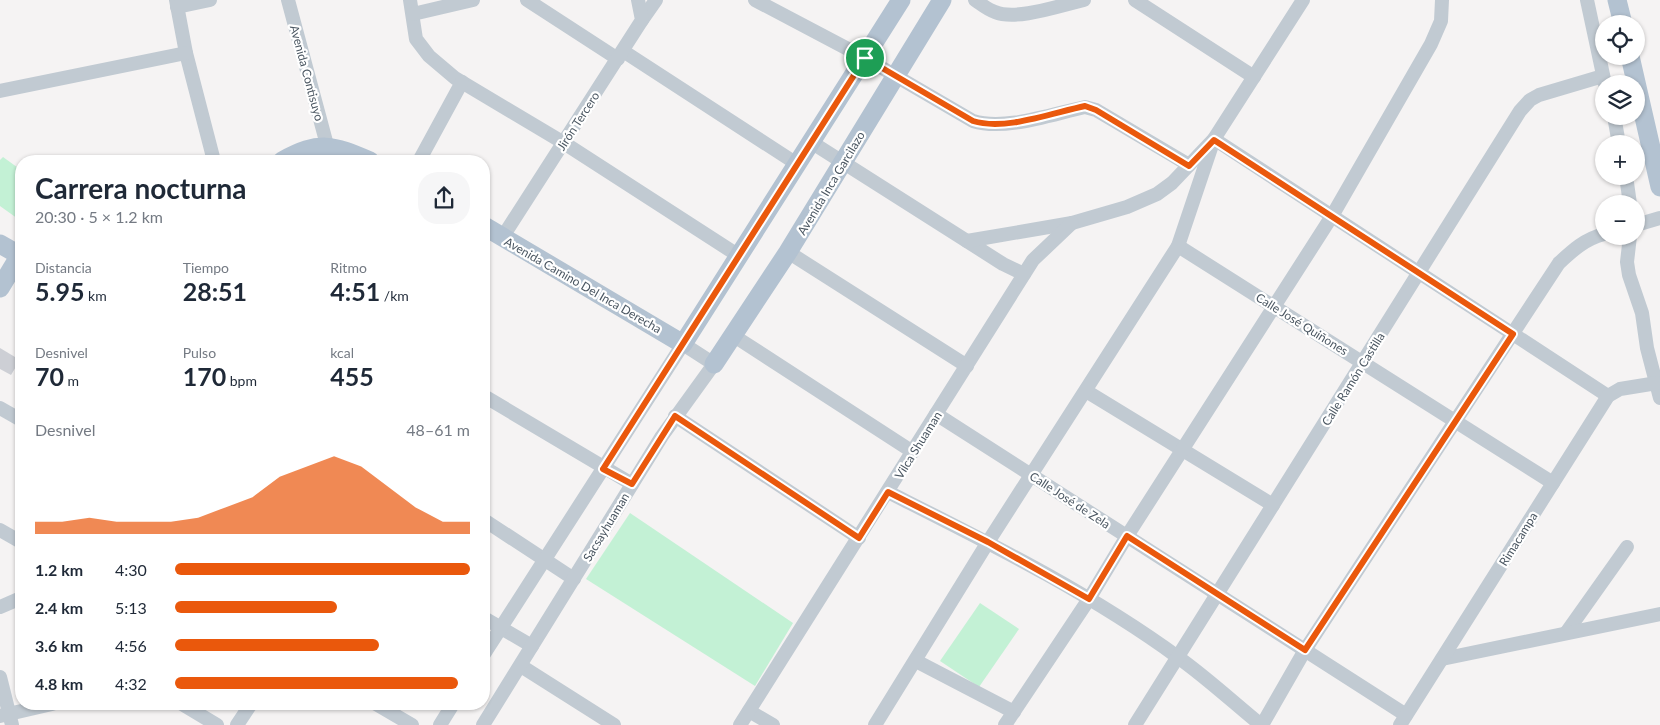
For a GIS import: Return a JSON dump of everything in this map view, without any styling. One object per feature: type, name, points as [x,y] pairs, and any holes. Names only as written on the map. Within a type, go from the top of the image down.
[{"type":"main road","points":[[683,344],[901,0]]},
{"type":"main road","name":"Avenida Inca Garcilazo","points":[[714,364],[734,336],[844,163],[942,0]]},
{"type":"main road","points":[[1617,0],[1620,15]]},
{"type":"main road","points":[[1632,65],[1660,187]]},
{"type":"main road","points":[[293,155],[301,151],[327,145],[354,155]]},
{"type":"main road","name":"Avenida Camino Del Inca Derecha","points":[[490,231],[683,344]]},
{"type":"main road","points":[[0,244],[15,252]]},
{"type":"main road","points":[[0,288],[15,264]]},
{"type":"street","points":[[210,0],[177,3],[186,53],[212,155]]},
{"type":"street","name":"Avenida Contisuyo","points":[[288,0],[327,145]]},
{"type":"street","points":[[473,0],[412,7],[416,39],[429,56],[462,82],[564,143],[739,256]]},
{"type":"street","points":[[527,0],[621,55],[797,164]]},
{"type":"street","points":[[638,0],[642,20]]},
{"type":"street","name":"Jirón Tercero","points":[[502,238],[656,0]]},
{"type":"street","points":[[755,0],[865,58],[973,121],[985,125],[1001,124],[1085,106],[1096,110],[1189,166]]},
{"type":"street","points":[[975,0],[994,12],[1004,15],[1084,0]]},
{"type":"street","points":[[1135,0],[1254,77]]},
{"type":"street","points":[[967,241],[1072,223],[1127,207],[1157,194],[1172,183],[1214,140],[1303,0]]},
{"type":"street","points":[[1005,725],[1089,599],[1127,536],[1332,216],[1431,44],[1440,21],[1442,0]]},
{"type":"street","points":[[1587,0],[1603,75]]},
{"type":"street","points":[[0,91],[186,53]]},
{"type":"street","points":[[421,155],[462,82]]},
{"type":"street","name":"Calle Ramón Castilla","points":[[1135,725],[1364,363],[1520,110],[1530,100],[1539,95],[1595,82]]},
{"type":"street","points":[[1214,140],[1608,396],[1620,389],[1657,383]]},
{"type":"street","points":[[875,725],[988,542],[1178,246],[1214,140]]},
{"type":"street","points":[[811,142],[967,241],[1024,274]]},
{"type":"street","points":[[1645,222],[1660,218]]},
{"type":"street","name":"Vilca Shuaman","points":[[740,725],[1033,260],[1072,223]]},
{"type":"street","points":[[888,492],[988,542],[1089,599],[1179,658],[1261,725],[1305,650],[1559,263],[1576,247],[1595,237]]},
{"type":"street","points":[[1629,245],[1628,275],[1642,313],[1647,348],[1660,398]]},
{"type":"street","name":"Calle José Quiñones","points":[[1178,246],[1553,483]]},
{"type":"street","points":[[788,252],[967,366]]},
{"type":"street","points":[[734,336],[913,452]]},
{"type":"street","points":[[490,644],[683,344],[714,364]]},
{"type":"street","name":"Sacsayhuaman","points":[[483,725],[675,416],[714,364]]},
{"type":"street","points":[[1086,391],[1273,505]]},
{"type":"street","name":"Rimacampa","points":[[1403,720],[1608,396]]},
{"type":"street","points":[[490,400],[603,469],[632,484]]},
{"type":"street","points":[[0,408],[15,417]]},
{"type":"street","name":"Calle José de Zela","points":[[936,414],[1305,650],[1403,720]]},
{"type":"street","points":[[675,416],[859,538]]},
{"type":"street","points":[[490,524],[574,579]]},
{"type":"street","points":[[0,530],[15,539]]},
{"type":"street","points":[[1566,633],[1627,547]]},
{"type":"street","points":[[0,607],[15,601]]},
{"type":"street","points":[[1442,659],[1660,614]]},
{"type":"street","points":[[490,621],[532,646]]},
{"type":"street","points":[[916,661],[1014,712]]},
{"type":"street","points":[[521,666],[614,725]]},
{"type":"street","points":[[0,677],[7,718],[33,710]]},
{"type":"street","points":[[192,710],[217,725]]},
{"type":"street","points":[[237,725],[246,710]]},
{"type":"street","points":[[386,710],[412,725]]},
{"type":"street","points":[[440,725],[449,710]]},
{"type":"street","points":[[749,711],[773,725]]},
{"type":"green space","points":[[3,157],[15,166],[15,217],[0,206],[0,160]]},
{"type":"green space","points":[[630,513],[793,623],[755,686],[586,579]]},
{"type":"green space","points":[[980,603],[1019,629],[979,687],[940,661]]},
{"type":"building","points":[[0,348],[15,357],[15,368],[11,375],[0,369]]},
{"type":"route","points":[[865,58],[973,121],[985,125],[1001,124],[1085,106],[1096,110],[1189,166],[1214,140],[1513,334],[1305,650],[1127,536],[1089,599],[988,542],[888,492],[859,538],[675,416],[632,484],[603,469],[865,58]]}]
